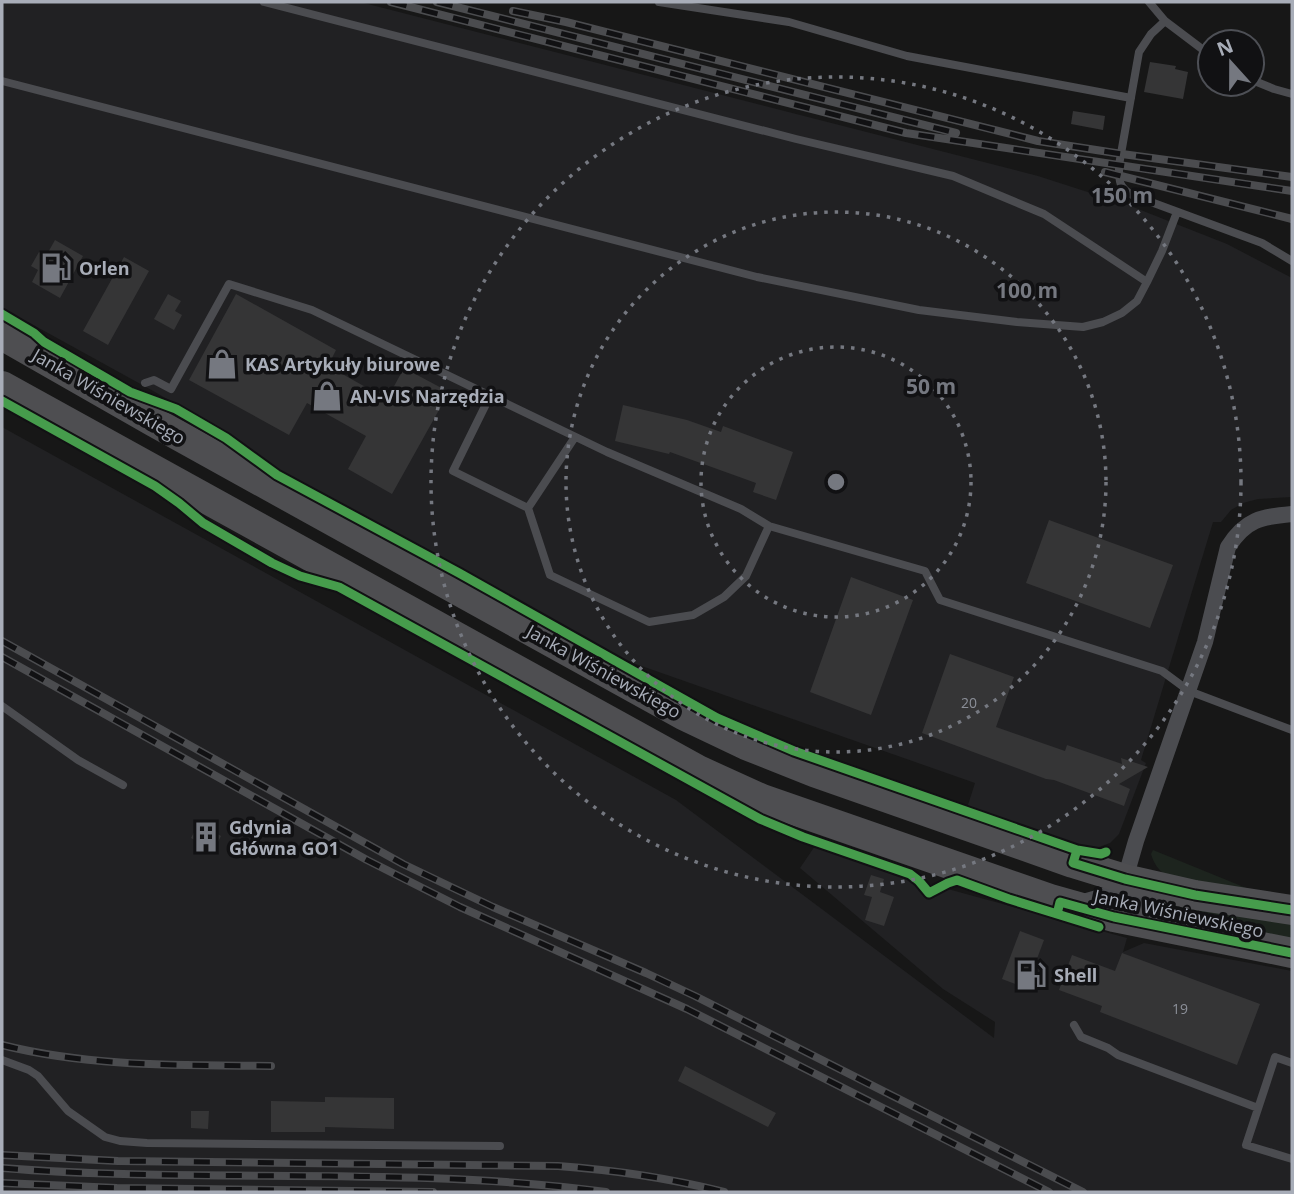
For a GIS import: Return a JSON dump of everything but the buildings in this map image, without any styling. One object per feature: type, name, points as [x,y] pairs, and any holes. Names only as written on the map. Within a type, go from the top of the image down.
[{"type":"highway","name":"Janka Wiśniewskiego","points":[[2,335],[720,734],[814,772],[1029,849],[1125,879],[1195,895],[1292,910]]},
{"type":"highway","name":"Janka Wiśniewskiego","points":[[2,386],[698,770],[762,799],[979,876],[1071,905],[1114,917],[1292,953]]},
{"type":"street","points":[[1071,905],[1104,896],[1121,886],[1125,879],[1205,642],[1228,547],[1246,525],[1265,517],[1292,514]]},
{"type":"street","points":[[1125,879],[1134,896],[1160,926]]},
{"type":"lane","points":[[264,2],[782,135],[953,176],[1044,214],[1147,282]]},
{"type":"lane","points":[[659,2],[789,22],[907,57],[1131,98]]},
{"type":"lane","points":[[1149,2],[1165,21],[1196,44]]},
{"type":"lane","points":[[1165,21],[1151,34],[1139,52],[1119,165],[1120,184],[1132,195],[1262,243],[1292,261]]},
{"type":"lane","points":[[2,81],[757,277],[919,310],[1017,323],[1083,327],[1122,313],[1136,301],[1147,282],[1177,212]]},
{"type":"lane","points":[[1266,86],[1292,94]]},
{"type":"lane","points":[[145,383],[154,380],[171,389],[229,284],[312,310],[607,452],[741,509],[769,526],[925,571],[940,600],[1162,671],[1189,691],[1292,730]]},
{"type":"lane","points":[[490,396],[453,471],[528,508],[550,575],[649,622],[693,615],[724,597],[746,576],[769,526]]},
{"type":"lane","points":[[528,508],[575,437]]},
{"type":"lane","points":[[2,706],[78,760],[123,785]]},
{"type":"lane","points":[[1074,1026],[1081,1037],[1118,1055],[1258,1108]]},
{"type":"lane","points":[[1292,1063],[1275,1057],[1246,1145],[1292,1159]]},
{"type":"lane","points":[[2,1060],[38,1076],[68,1111],[105,1137],[120,1141],[500,1146]]},
{"type":"shaded area","points":[[2,2],[360,2],[1038,176],[1128,205],[1227,244],[1292,278],[1292,497],[1258,499],[1243,503],[1231,510],[1221,522],[1213,522],[1141,760],[1146,763],[1119,834],[1110,843],[1096,848],[1078,848],[967,808],[975,783],[616,657],[277,471],[228,434],[155,392],[28,322],[22,322],[2,311]]},
{"type":"shaded area","points":[[2,427],[676,800],[994,1038],[995,1022],[943,989],[800,868],[815,846],[904,877],[1127,938],[1123,952],[1144,943],[1292,971],[1292,1192],[2,1192]]},
{"type":"shaded area","points":[[1153,850],[1261,894],[1166,876],[1153,861]]},
{"type":"shaded area","points":[[1151,897],[1292,921],[1292,941],[1167,915],[1149,900]]},
{"type":"railway","points":[[391,2],[906,133],[1292,191]]},
{"type":"railway","points":[[437,2],[956,133]]},
{"type":"railway","points":[[513,11],[1038,141],[1292,177]]},
{"type":"railway","points":[[1105,172],[1292,219]]},
{"type":"railway","points":[[2,641],[403,864],[493,907],[695,996],[1083,1192]]},
{"type":"railway","points":[[2,657],[367,860],[460,907],[687,1009],[1049,1192]]},
{"type":"railway","points":[[2,1045],[102,1061],[271,1066]]},
{"type":"railway","points":[[2,1155],[118,1161],[558,1166],[641,1175],[724,1192]]},
{"type":"railway","points":[[2,1168],[153,1175],[455,1179],[606,1192]]},
{"type":"railway","points":[[2,1183],[117,1188],[433,1192]]},
{"type":"cycle path","points":[[2,314],[130,392],[176,409],[226,438],[277,475],[459,573],[717,718],[794,751],[1077,850],[1101,854],[1106,852]]},
{"type":"cycle path","points":[[2,401],[155,486],[203,523],[272,563],[300,576],[339,587],[760,819],[910,874],[929,893],[957,880],[1099,927]]},
{"type":"cycle path","points":[[1077,850],[1073,863],[1125,879],[1195,895],[1292,910]]},
{"type":"cycle path","points":[[1057,914],[1060,902],[1114,917],[1292,953]]},
{"type":"place","name":"Orlen","points":[[56,268]]},
{"type":"place","name":"KAS Artykuły biurowe","points":[[222,364]]},
{"type":"place","name":"AN-VIS Narzędzia","points":[[327,396]]},
{"type":"place","name":"Gdynia Główna GO1","points":[[206,837]]},
{"type":"place","name":"Shell","points":[[1031,975]]}]
